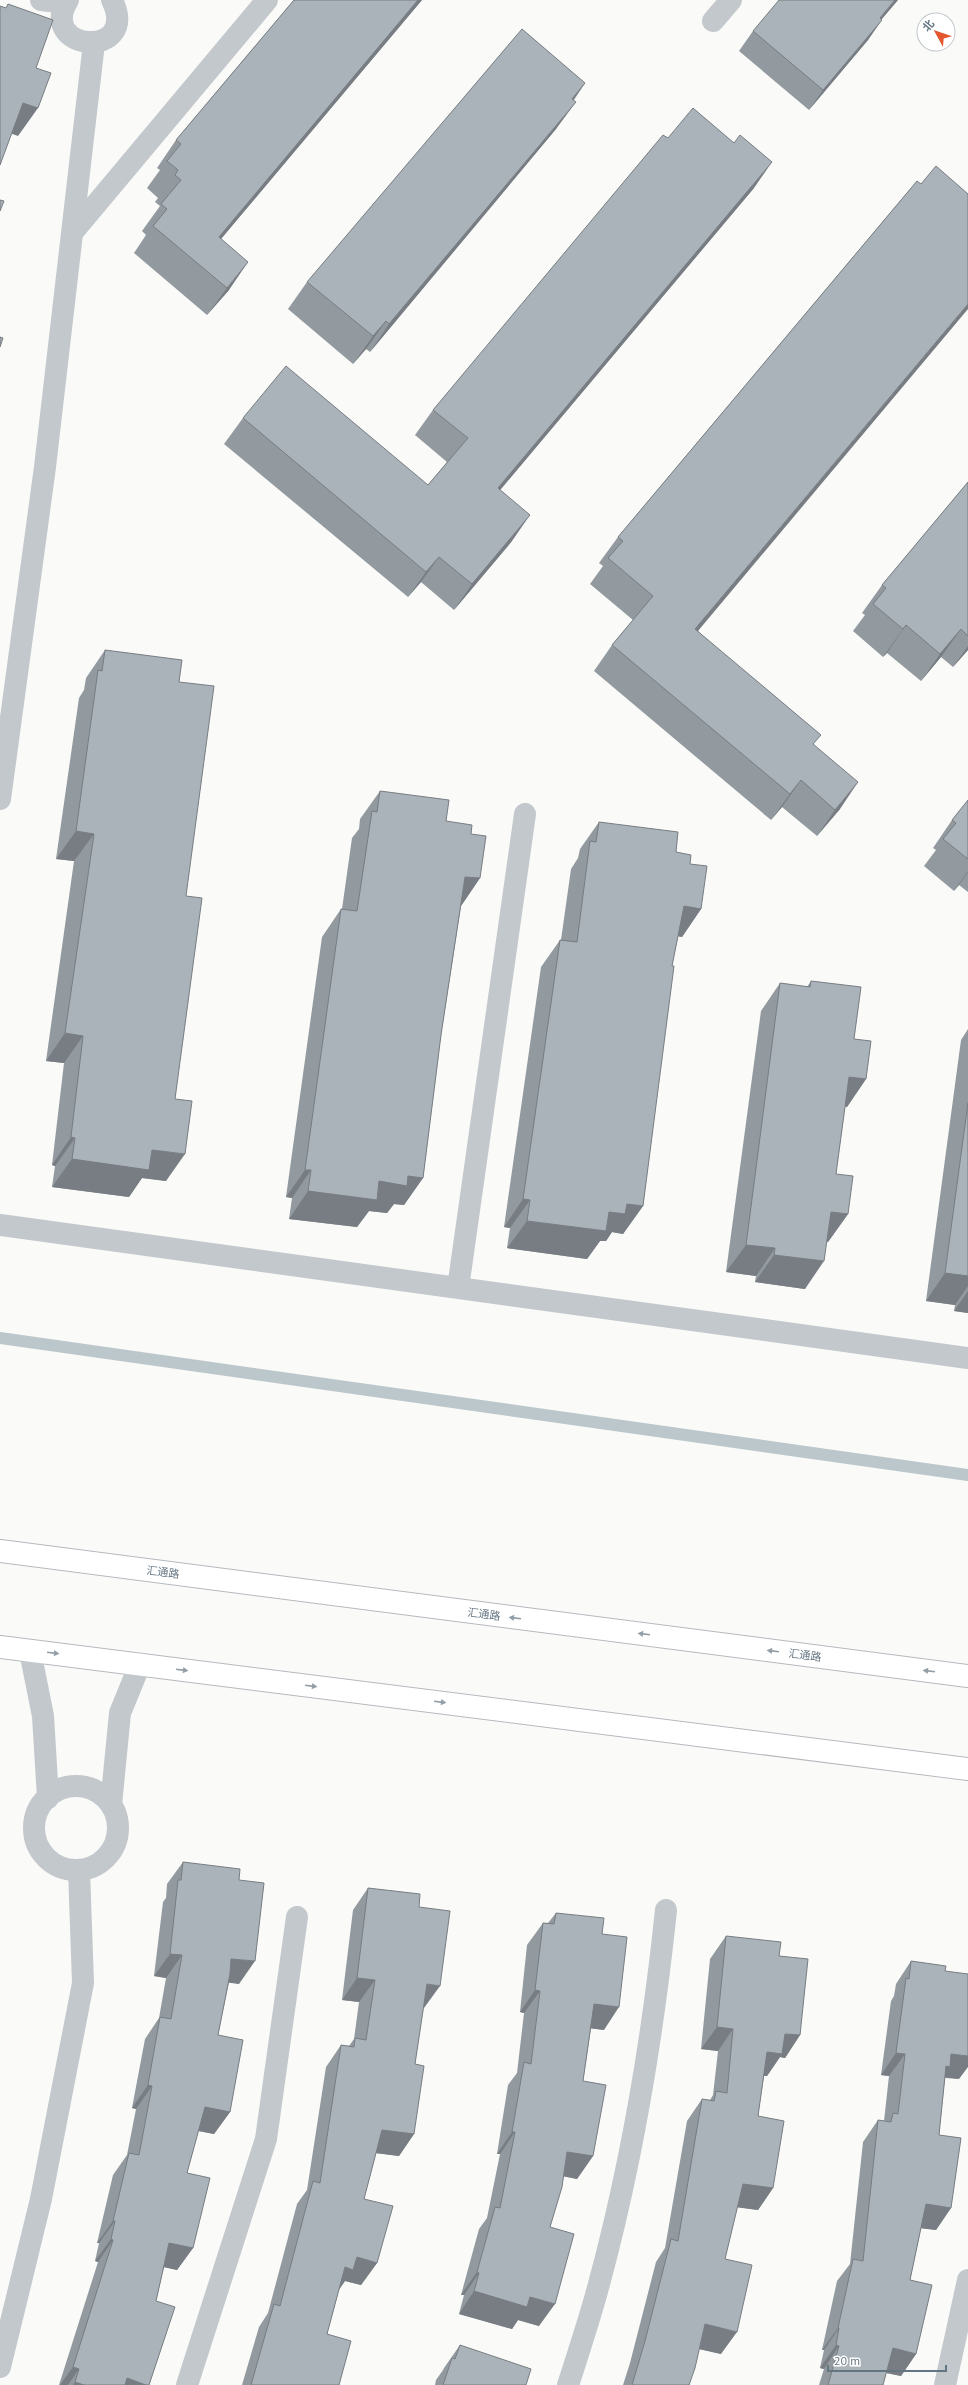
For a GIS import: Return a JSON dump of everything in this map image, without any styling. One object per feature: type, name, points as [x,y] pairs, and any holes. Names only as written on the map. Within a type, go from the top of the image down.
[{"type":"main road","name":"汇通路","points":[[0,1551],[968,1676]]},
{"type":"main road","points":[[0,1647],[968,1769]]},
{"type":"lane","points":[[41,0],[67,2],[63,10],[63,23],[68,34],[78,42],[94,43],[102,42],[112,34],[118,23],[117,10],[112,0]]},
{"type":"lane","points":[[72,233],[267,0]]},
{"type":"lane","points":[[712,21],[731,0]]},
{"type":"lane","points":[[0,799],[45,467],[94,43]]},
{"type":"lane","points":[[458,1288],[525,814]]},
{"type":"lane","points":[[0,1225],[968,1358]]},
{"type":"lane","points":[[30,1651],[43,1716],[48,1798]]},
{"type":"lane","points":[[111,1805],[120,1713],[140,1664]]},
{"type":"lane","points":[[74,1786],[88,1788],[101,1795],[111,1805],[118,1818],[118,1833],[114,1847],[105,1859],[93,1867],[79,1870],[64,1868],[51,1862],[41,1851],[35,1838],[34,1824],[38,1810],[48,1798],[60,1789],[74,1786]]},
{"type":"lane","points":[[0,2367],[41,2199],[83,1983],[79,1870]]},
{"type":"lane","points":[[568,2385],[599,2284],[630,2149],[658,1981],[666,1910]]},
{"type":"lane","points":[[187,2385],[266,2139],[297,1917]]},
{"type":"lane","points":[[945,2385],[968,2280]]},
{"type":"building","points":[[294,0],[418,0],[219,237],[248,262],[227,288],[153,226],[167,209],[161,204],[181,180],[175,175],[178,170],[167,161],[181,144],[176,140]]},
{"type":"building","points":[[779,0],[895,0],[880,18],[882,20],[823,90],[753,31]]},
{"type":"building","points":[[8,4],[53,20],[36,68],[51,73],[38,108],[23,103],[0,165],[0,6],[6,8]]},
{"type":"building","points":[[522,29],[585,83],[572,99],[576,102],[389,324],[386,321],[373,336],[307,282]]},
{"type":"building","points":[[693,108],[734,143],[740,135],[772,162],[498,488],[530,515],[472,584],[439,557],[426,572],[243,418],[286,366],[428,485],[468,438],[433,410],[663,135],[668,138]]},
{"type":"building","points":[[936,166],[968,194],[968,304],[695,629],[821,735],[813,744],[858,782],[835,810],[801,780],[790,794],[612,645],[653,596],[608,558],[623,541],[618,537],[917,181],[921,184]]},
{"type":"building","points":[[0,200],[4,201],[0,211]]},
{"type":"building","points":[[0,337],[3,338],[0,347]]},
{"type":"building","points":[[968,482],[968,636],[961,629],[940,654],[906,625],[903,629],[873,604],[886,588],[882,585]]},
{"type":"building","points":[[105,650],[182,660],[179,682],[214,686],[186,896],[202,898],[175,1099],[192,1101],[185,1154],[152,1150],[149,1170],[72,1159],[75,1138],[71,1137],[83,1036],[65,1033],[94,834],[76,831],[98,670],[102,671]]},
{"type":"building","points":[[380,791],[449,800],[446,821],[472,825],[471,834],[486,836],[480,878],[465,877],[441,1035],[423,1178],[408,1176],[407,1186],[379,1181],[377,1200],[308,1191],[311,1170],[305,1170],[341,909],[357,911],[372,811],[377,812]]},
{"type":"building","points":[[968,800],[968,859],[943,839],[956,823],[952,820]]},
{"type":"building","points":[[599,822],[678,832],[676,852],[691,855],[690,864],[707,866],[701,909],[684,906],[672,966],[674,966],[643,1206],[627,1204],[625,1214],[609,1212],[606,1231],[527,1221],[530,1200],[523,1199],[560,940],[577,942],[590,841],[596,842]]},
{"type":"building","points":[[811,981],[861,987],[854,1039],[871,1041],[866,1079],[849,1077],[836,1174],[853,1176],[848,1214],[831,1212],[824,1261],[774,1255],[775,1248],[746,1245],[780,983],[810,987]]},
{"type":"building","points":[[968,1103],[968,1276],[945,1273]]},
{"type":"building","points":[[183,1862],[240,1869],[239,1880],[264,1883],[255,1961],[231,1959],[230,1974],[218,2035],[243,2040],[230,2112],[205,2107],[187,2173],[210,2178],[193,2248],[169,2243],[156,2301],[175,2307],[149,2385],[127,2378],[125,2385],[84,2385],[75,2382],[79,2369],[73,2367],[113,2240],[111,2239],[115,2221],[113,2221],[129,2153],[139,2155],[152,2086],[148,2085],[160,2017],[171,2019],[182,1955],[170,1954],[178,1880],[181,1880]]},
{"type":"building","points":[[368,1888],[420,1894],[419,1907],[450,1911],[440,1986],[427,1984],[415,2064],[424,2066],[414,2134],[382,2130],[364,2199],[393,2206],[377,2263],[357,2257],[353,2270],[345,2267],[327,2334],[351,2341],[339,2385],[251,2385],[274,2304],[280,2306],[313,2181],[320,2183],[341,2045],[354,2047],[355,2038],[366,2040],[375,1980],[357,1978]]},
{"type":"building","points":[[556,1913],[604,1918],[602,1934],[627,1937],[619,2007],[594,2004],[583,2081],[606,2085],[593,2156],[567,2152],[562,2187],[550,2227],[574,2234],[555,2304],[530,2297],[527,2307],[474,2291],[479,2273],[477,2272],[495,2207],[500,2208],[515,2132],[512,2132],[524,2062],[531,2064],[540,1991],[535,1990],[543,1923],[554,1924]]},
{"type":"building","points":[[726,1936],[781,1942],[779,1956],[808,1959],[800,2035],[785,2034],[782,2054],[767,2052],[758,2116],[784,2121],[773,2188],[743,2184],[725,2259],[752,2265],[737,2332],[705,2324],[695,2368],[689,2385],[632,2385],[645,2341],[671,2239],[678,2241],[702,2099],[714,2101],[716,2091],[727,2093],[733,2029],[717,2027]]},
{"type":"building","points":[[911,1961],[946,1966],[945,1971],[968,1974],[968,2056],[951,2054],[950,2067],[946,2066],[939,2135],[961,2138],[951,2208],[926,2204],[910,2280],[932,2285],[916,2354],[893,2348],[883,2385],[828,2385],[839,2346],[836,2345],[838,2328],[853,2259],[863,2261],[878,2120],[891,2122],[893,2113],[898,2114],[905,2054],[896,2053],[906,1978],[909,1979]]},
{"type":"building","points":[[460,2345],[531,2369],[526,2385],[443,2385],[452,2358],[455,2359]]},
{"type":"waterway","points":[[0,1338],[968,1475]]}]
